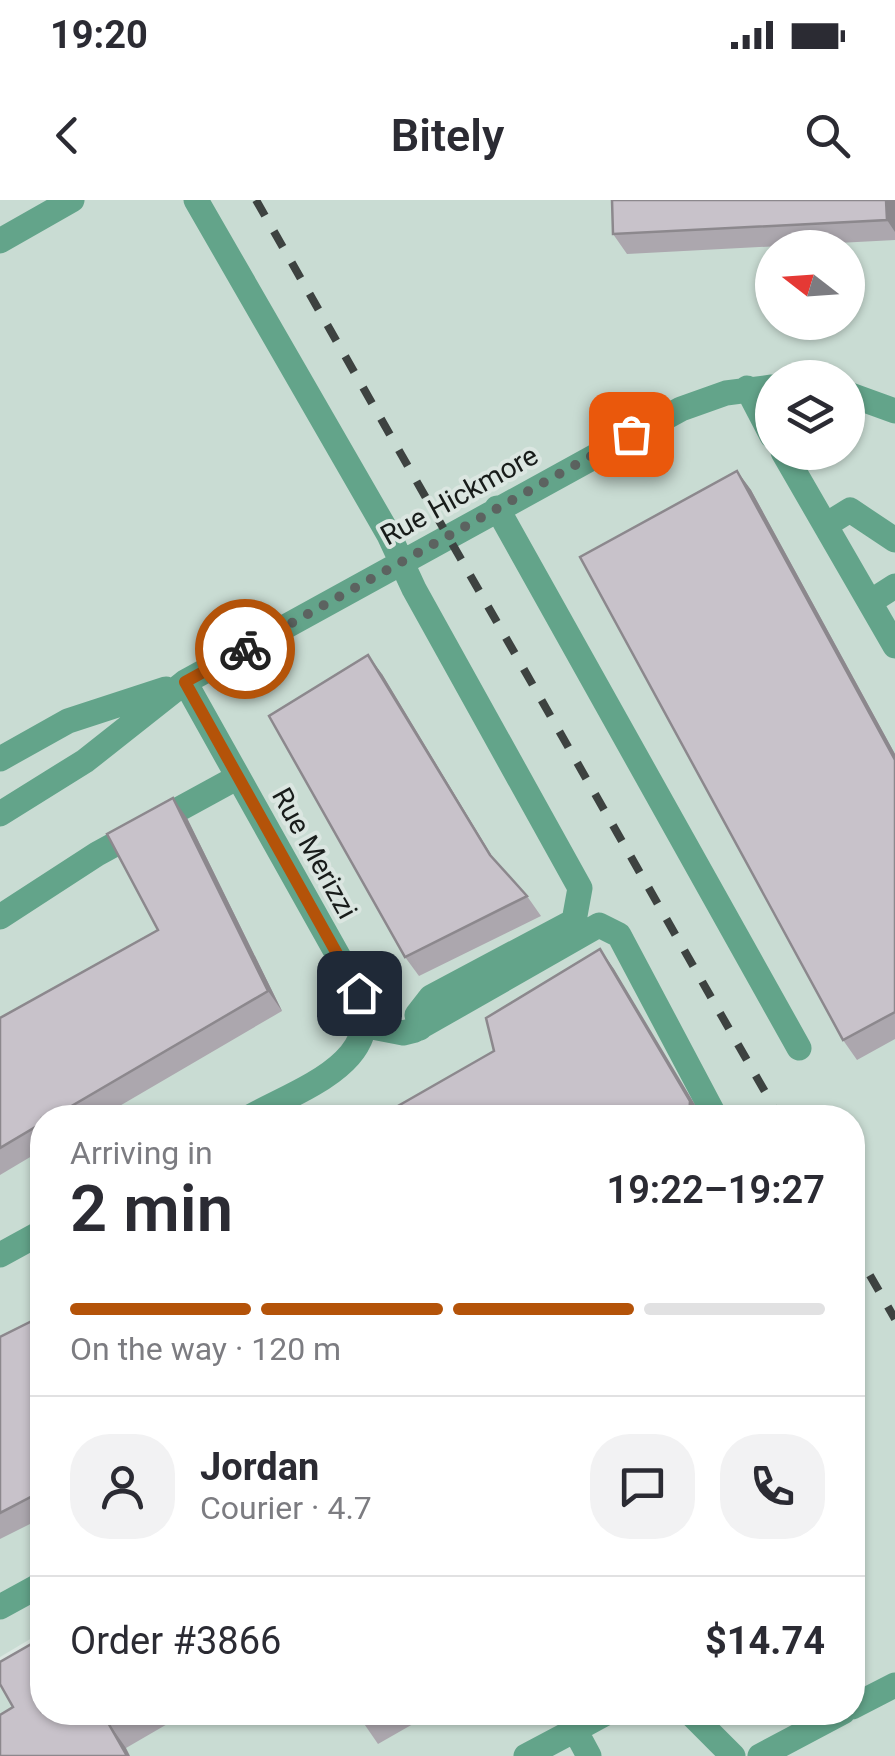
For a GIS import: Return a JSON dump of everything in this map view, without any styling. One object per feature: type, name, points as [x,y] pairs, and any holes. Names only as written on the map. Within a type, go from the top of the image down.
[{"type":"street","points":[[0,241],[72,200]]},
{"type":"street","points":[[196,200],[580,888],[574,921],[431,996],[417,1014],[420,1028]]},
{"type":"street","name":"Rue Hickmore","points":[[185,682],[680,410],[755,389]]},
{"type":"street","points":[[865,400],[895,411]]},
{"type":"street","points":[[793,470],[895,646]]},
{"type":"street","points":[[496,508],[798,1048]]},
{"type":"street","points":[[826,525],[850,510],[895,540]]},
{"type":"street","points":[[870,602],[895,586]]},
{"type":"street","points":[[0,759],[68,721],[185,682]]},
{"type":"street","points":[[0,814],[84,761],[185,682]]},
{"type":"street","name":"Rue Merizzi","points":[[185,682],[359,993],[367,1026]]},
{"type":"street","points":[[0,917],[97,854],[238,777]]},
{"type":"street","points":[[270,1105],[340,1064],[362,1042],[367,1026],[403,1033],[420,1028],[599,925],[618,935],[709,1105]]},
{"type":"street","points":[[0,1256],[30,1239]]},
{"type":"street","points":[[0,1608],[30,1591]]},
{"type":"street","points":[[865,1701],[895,1685]]},
{"type":"street","points":[[526,1756],[584,1725]]},
{"type":"street","points":[[703,1725],[733,1756]]},
{"type":"street","points":[[760,1756],[818,1725]]},
{"type":"street","points":[[575,1730],[589,1756]]},
{"type":"shaded area","points":[[0,200],[895,200],[895,1756],[0,1756],[0,1661],[30,1644],[30,1725],[865,1725],[865,1105],[30,1105],[30,1639],[0,1657]]},
{"type":"building","points":[[612,200],[886,200],[887,220],[613,234]]},
{"type":"building","points":[[737,471],[895,760],[895,1012],[843,1040],[580,557]]},
{"type":"building","points":[[368,655],[490,855],[527,896],[405,957],[269,716]]},
{"type":"building","points":[[173,798],[268,991],[73,1105],[30,1105],[30,1130],[0,1148],[0,1018],[158,930],[107,834]]},
{"type":"building","points":[[600,949],[690,1105],[400,1105],[494,1051],[486,1018]]},
{"type":"building","points":[[30,1322],[30,1497],[0,1513],[0,1337]]},
{"type":"building","points":[[30,1645],[30,1725],[109,1725],[127,1756],[0,1756],[0,1715],[13,1707],[0,1684],[0,1662]]},
{"type":"railway","points":[[256,200],[773,1105]]},
{"type":"railway","points":[[865,1267],[895,1319]]},
{"type":"way so far","points":[[245,649],[631,434]]},
{"type":"route","points":[[245,649],[185,682],[359,993]]}]
